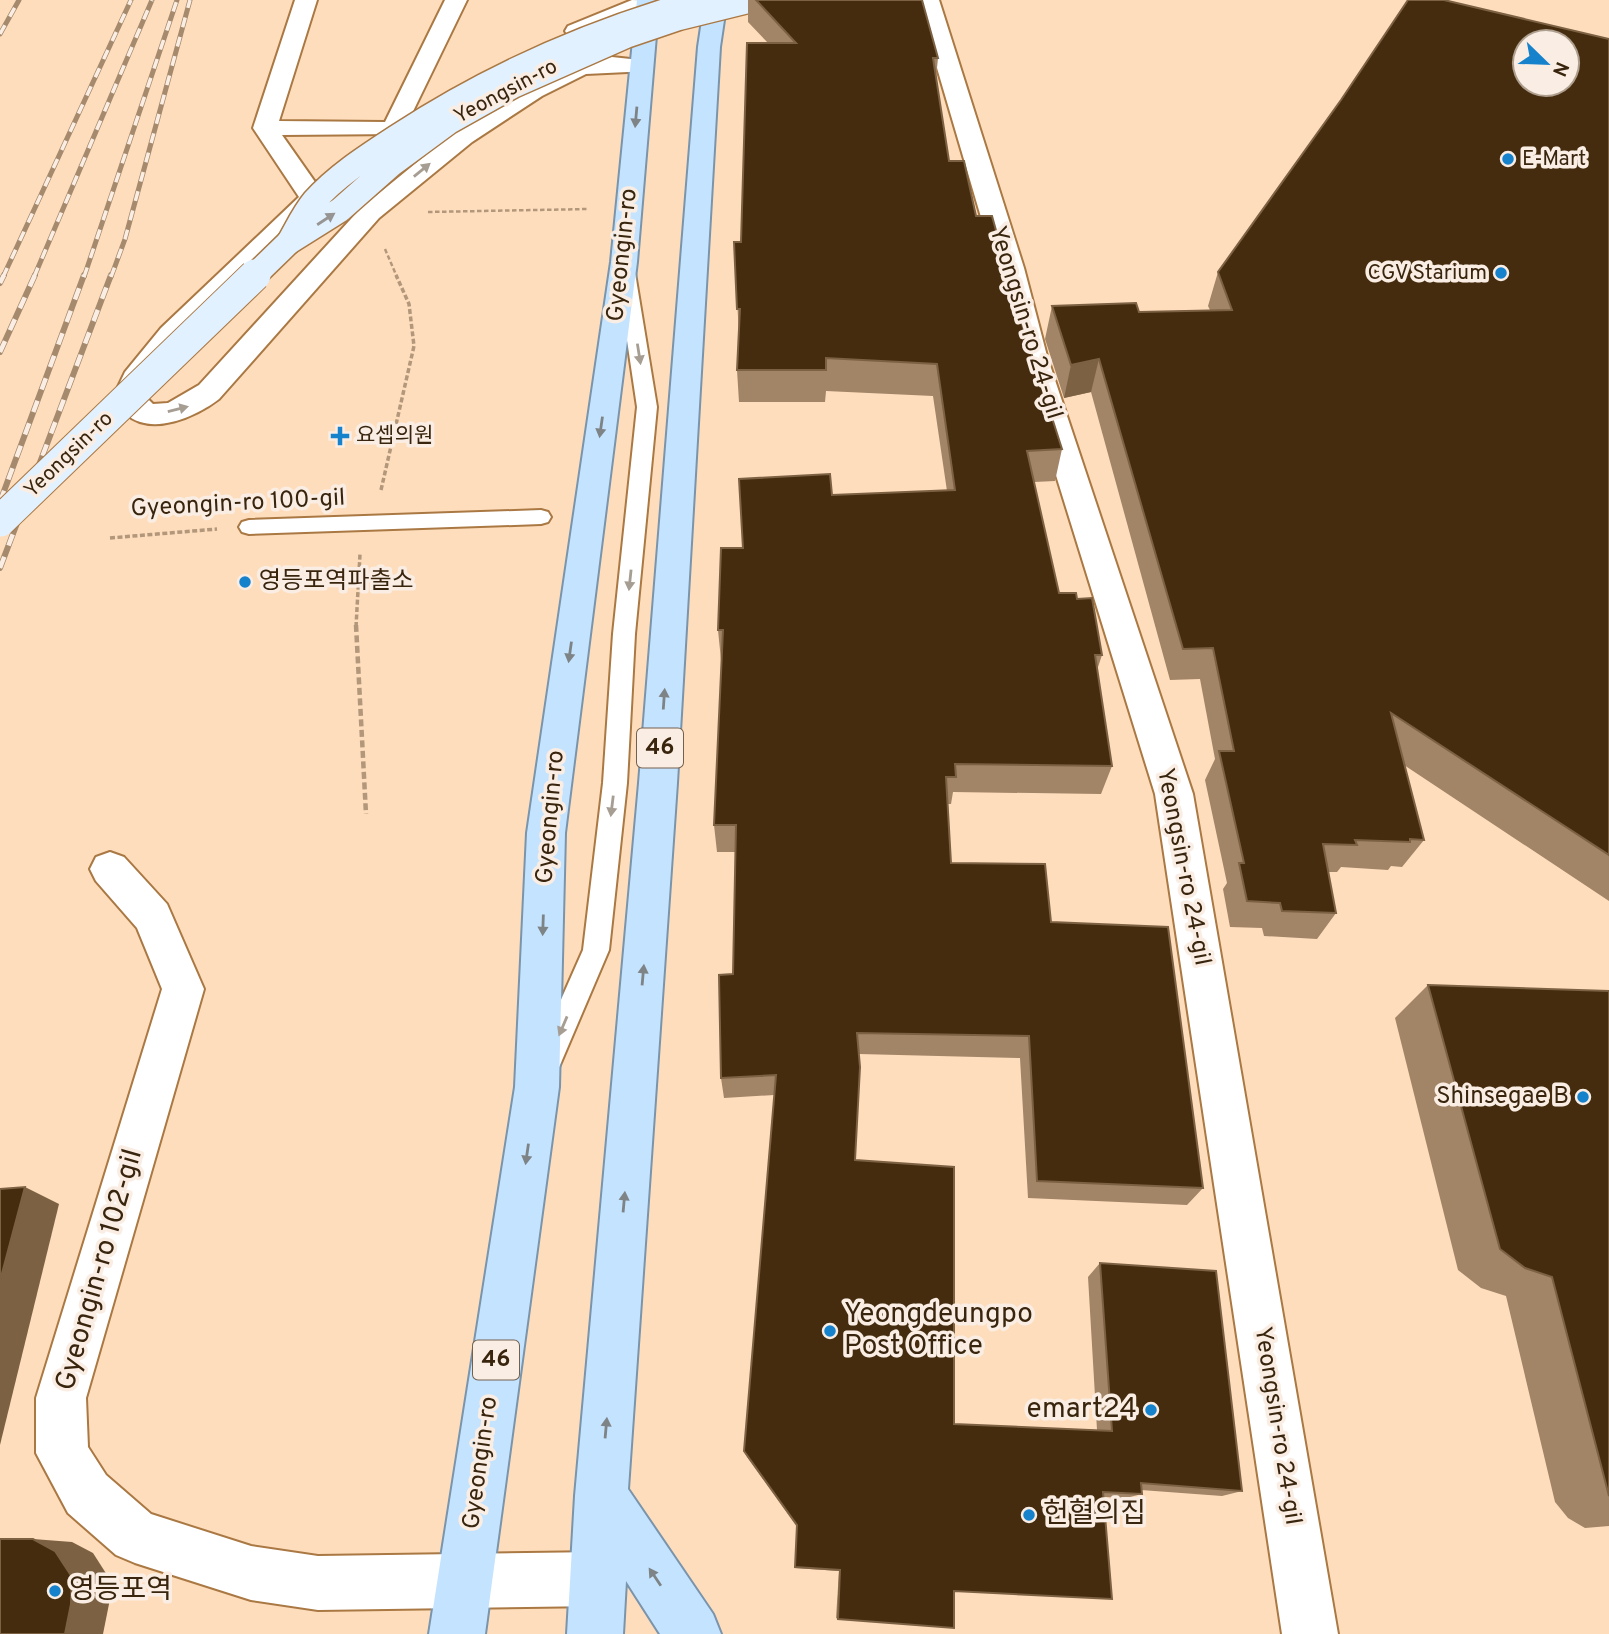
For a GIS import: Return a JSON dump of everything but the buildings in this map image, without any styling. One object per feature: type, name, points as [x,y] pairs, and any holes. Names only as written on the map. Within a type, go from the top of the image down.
[{"type":"main road","name":"Gyeongin-ro","points":[[457,1634],[537,1087],[546,833],[624,262],[648,0]]},
{"type":"main road","name":"Yeongsin-ro","points":[[289,242],[314,202],[368,157],[429,115],[495,77],[551,51],[618,24],[703,0]]},
{"type":"main road","name":"46","points":[[595,1634],[601,1496],[659,769],[709,47],[716,0]]},
{"type":"main road","name":"Yeongsin-ro","points":[[0,521],[289,242],[340,210],[392,164],[449,122],[513,86],[626,36],[752,0]]},
{"type":"main road","points":[[601,1496],[693,1634]]},
{"type":"street","points":[[306,0],[265,128],[312,196]]},
{"type":"street","points":[[393,129],[456,0]]},
{"type":"street","points":[[641,66],[597,64],[581,68],[534,91],[463,137],[370,214],[209,391],[194,404],[175,411],[147,414],[133,405],[129,394],[135,379],[171,334],[312,196],[393,129],[464,85],[648,0]]},
{"type":"street","name":"Yeongsin-ro 24-gil","points":[[928,0],[1010,268],[1033,356],[1174,794],[1310,1634]]},
{"type":"street","points":[[265,128],[393,129]]},
{"type":"street","name":"Gyeongin-ro 102-gil","points":[[110,869],[153,917],[183,989],[61,1398],[62,1452],[87,1494],[135,1536],[251,1573],[318,1583],[599,1579]]},
{"type":"lane","points":[[537,1087],[596,950],[615,783],[624,634],[647,407],[624,262]]},
{"type":"lane","name":"Gyeongin-ro 100-gil","points":[[249,527],[541,517]]},
{"type":"path","name":"Gyeongin-ro","points":[[370,214],[588,209]]},
{"type":"path","points":[[369,523],[378,502],[414,346],[409,304],[370,214]]},
{"type":"path","name":"Gyeongin-ro 100-gil","points":[[366,814],[355,637],[361,539],[369,523]]},
{"type":"path","name":"Gyeongin-ro 100-gil","points":[[110,538],[249,527]]},
{"type":"railway","points":[[0,34],[19,0]]},
{"type":"railway","points":[[3,277],[131,0]]},
{"type":"railway","points":[[34,277],[152,0]]},
{"type":"railway","points":[[84,277],[177,0]]},
{"type":"railway","points":[[111,277],[125,239],[190,0]]},
{"type":"railway","points":[[0,352],[35,275]]},
{"type":"railway","points":[[0,502],[84,275]]},
{"type":"railway","points":[[0,568],[111,275]]},
{"type":"railway","points":[[0,283],[3,277]]},
{"type":"place","name":"E-Mart","points":[[1508,159]]},
{"type":"place","name":"CGV Starium","points":[[1501,273]]},
{"type":"place","name":"요셉의원","points":[[340,436]]},
{"type":"place","name":"영등포역파출소","points":[[245,582]]},
{"type":"place","name":"Shinsegae B","points":[[1583,1097]]},
{"type":"place","name":"Yeongdeungpo Post Office","points":[[830,1331]]},
{"type":"place","name":"emart24","points":[[1151,1410]]},
{"type":"place","name":"헌혈의집","points":[[1029,1515]]},
{"type":"place","name":"영등포역","points":[[55,1591]]}]
